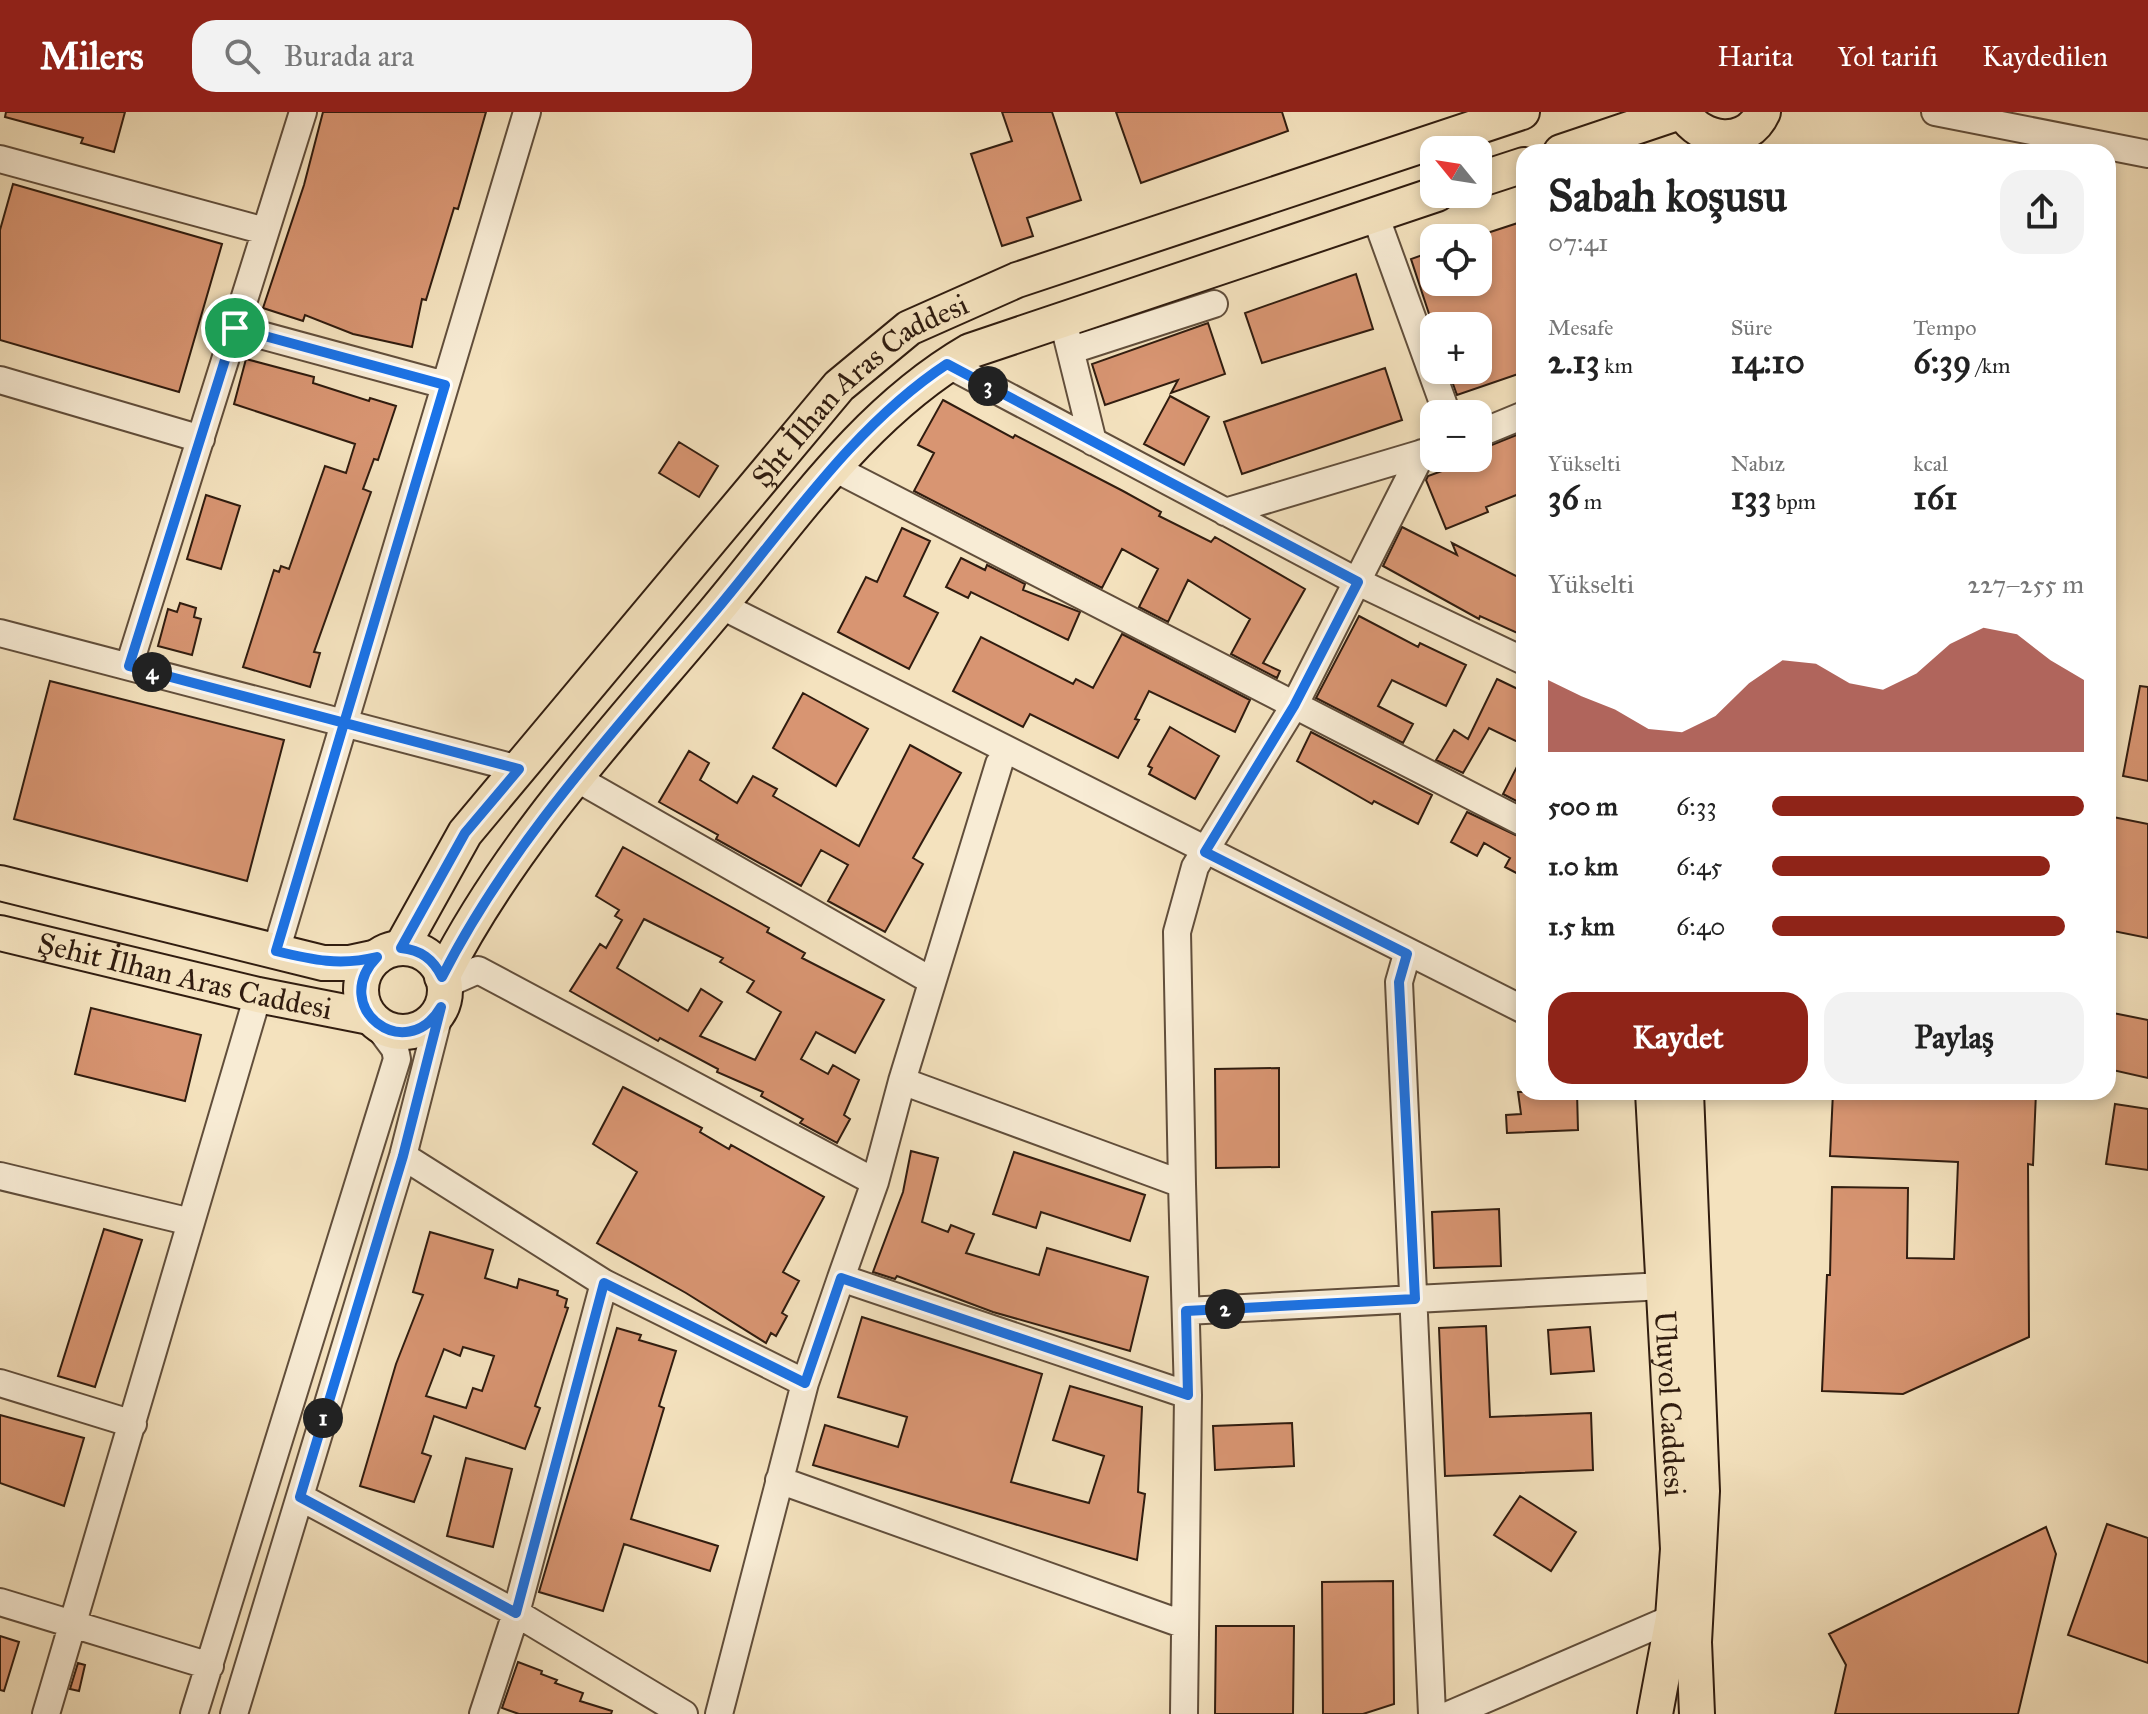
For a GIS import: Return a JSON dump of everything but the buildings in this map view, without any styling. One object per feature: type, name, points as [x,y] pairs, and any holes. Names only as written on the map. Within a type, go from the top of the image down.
[{"type":"main road","name":"Şht İlhan Aras Caddesi","points":[[389,952],[465,833],[839,386],[909,328],[1017,280],[1522,112]]},
{"type":"main road","points":[[1601,144],[1691,126],[1718,138],[1732,137],[1762,124]]},
{"type":"main road","points":[[1492,175],[1516,168]]},
{"type":"main road","name":"Şht İlhan Aras Caddesi","points":[[443,989],[469,925],[513,857],[834,468],[905,395],[970,351],[1067,335],[1420,200]]},
{"type":"main road","name":"Şehit İlhan Aras Caddesi","points":[[0,883],[323,963],[349,963],[389,952]]},
{"type":"main road","name":"Şehit İlhan Aras Caddesi","points":[[0,933],[372,1019]]},
{"type":"main road","points":[[412,949],[431,959],[443,989],[427,1025],[406,1032],[394,1032],[372,1019],[362,1001],[361,988],[369,965],[389,952],[412,949]]},
{"type":"main road","name":"Uluyol Caddesi","points":[[1653,1100],[1678,1549],[1673,1618],[1655,1714]]},
{"type":"main road","name":"Uluyol Caddesi","points":[[1686,1100],[1702,1491],[1694,1642],[1697,1714]]},
{"type":"street","points":[[129,666],[303,112]]},
{"type":"street","points":[[276,951],[527,112]]},
{"type":"street","points":[[1935,112],[2097,144]]},
{"type":"street","points":[[2116,148],[2148,154]]},
{"type":"street","points":[[0,159],[265,231]]},
{"type":"street","points":[[1375,215],[1442,400]]},
{"type":"street","points":[[1093,442],[1067,335],[1214,304]]},
{"type":"street","points":[[235,328],[445,385]]},
{"type":"street","points":[[947,364],[1358,582],[1516,657]]},
{"type":"street","points":[[0,380],[201,439]]},
{"type":"street","points":[[1492,428],[1516,418]]},
{"type":"street","points":[[1225,512],[1420,453]]},
{"type":"street","points":[[1184,1714],[1188,1395],[1177,932],[1195,867],[1294,706],[1420,466]]},
{"type":"street","points":[[834,468],[1516,819]]},
{"type":"street","points":[[720,605],[1407,954],[1516,1006]]},
{"type":"street","points":[[0,633],[519,769]]},
{"type":"street","points":[[719,1714],[805,1383],[875,1182],[902,1081],[999,764]]},
{"type":"street","points":[[576,778],[932,981]]},
{"type":"street","points":[[1407,954],[1399,982],[1432,1714]]},
{"type":"street","points":[[234,1714],[403,1156],[443,989],[478,970],[875,1182]]},
{"type":"street","points":[[46,1714],[258,995]]},
{"type":"street","points":[[194,1714],[397,1059],[395,1049],[372,1019]]},
{"type":"street","points":[[902,1081],[1182,1184]]},
{"type":"street","points":[[403,1156],[604,1283],[805,1383]]},
{"type":"street","points":[[0,1176],[191,1222]]},
{"type":"street","points":[[841,1278],[1188,1395]]},
{"type":"street","points":[[483,1714],[516,1613],[604,1283]]},
{"type":"street","points":[[1186,1311],[1664,1286]]},
{"type":"street","points":[[0,1383],[133,1424]]},
{"type":"street","points":[[779,1480],[1185,1625]]},
{"type":"street","points":[[300,1497],[516,1613],[684,1714]]},
{"type":"street","points":[[1451,1714],[1673,1618],[1698,1579]]},
{"type":"street","points":[[0,1602],[210,1666]]},
{"type":"route","points":[[235,328],[129,666],[344,723],[519,769],[465,833],[401,948],[412,949],[431,959],[442,977],[469,925],[513,857],[576,778],[834,468],[905,395],[947,364],[1358,582],[1294,706],[1205,852],[1407,954],[1399,982],[1415,1299],[1186,1311],[1188,1395],[841,1278],[805,1383],[604,1283],[516,1613],[300,1497],[403,1156],[441,1007],[427,1025],[417,1030],[394,1032],[374,1021],[362,1001],[363,976],[377,957],[349,963],[323,963],[276,951],[344,723],[378,610],[445,385],[235,328]]}]
